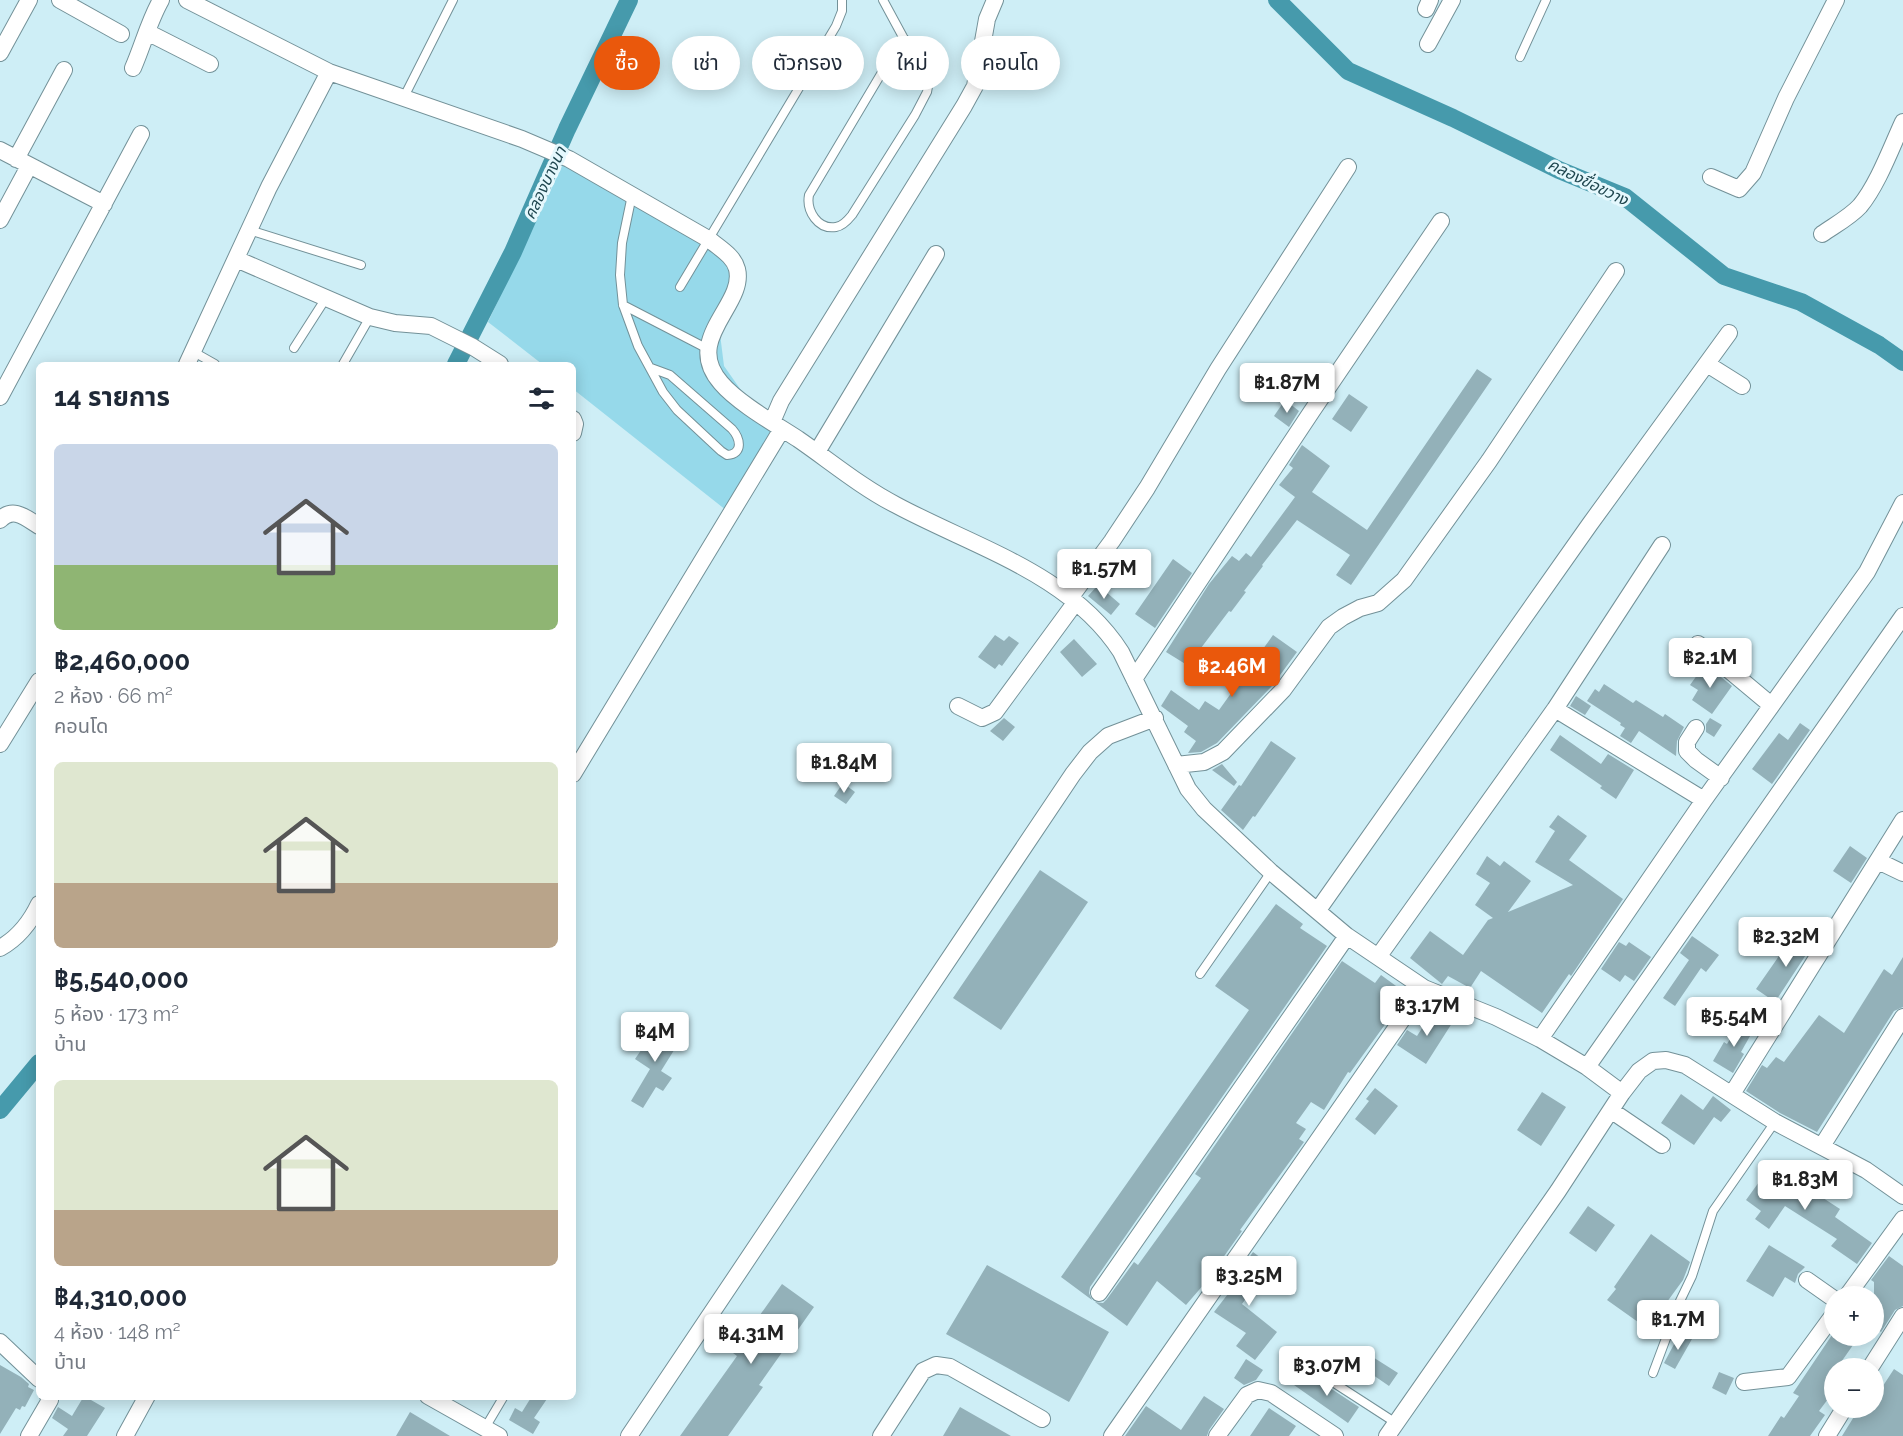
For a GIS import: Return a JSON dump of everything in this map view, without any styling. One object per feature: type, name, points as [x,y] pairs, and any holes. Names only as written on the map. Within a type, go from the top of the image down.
[{"type":"street","points":[[0,53],[29,0]]},
{"type":"street","points":[[60,0],[122,34]]},
{"type":"street","points":[[134,68],[152,15],[161,0]]},
{"type":"street","points":[[187,0],[329,72],[522,140],[569,159],[710,240],[733,261],[737,269],[735,287],[713,333],[708,349],[708,360],[720,383],[777,426],[894,505],[1023,567],[1049,582],[1111,636],[1155,718],[1188,789],[1203,809],[1271,872],[1347,936],[1424,988],[1496,1017],[1540,1039],[1587,1067],[1622,1093]]},
{"type":"street","points":[[576,769],[777,426],[781,401],[975,86],[987,19],[995,0]]},
{"type":"street","points":[[1428,44],[1452,0]]},
{"type":"street","points":[[1711,177],[1739,189],[1749,178],[1786,98],[1836,0]]},
{"type":"street","points":[[147,32],[210,64]]},
{"type":"street","points":[[0,220],[64,70]]},
{"type":"street","points":[[190,358],[249,230],[329,72]]},
{"type":"street","points":[[1822,234],[1849,216],[1863,201],[1903,122]]},
{"type":"street","points":[[0,397],[141,134]]},
{"type":"street","points":[[0,150],[104,204]]},
{"type":"street","points":[[958,706],[982,718],[995,712],[1073,601],[1147,488],[1218,369],[1348,167]]},
{"type":"street","points":[[1134,679],[1441,221]]},
{"type":"street","points":[[817,452],[936,254]]},
{"type":"street","points":[[236,259],[370,317],[395,323],[431,326],[496,362]]},
{"type":"street","points":[[1176,765],[1204,762],[1223,752],[1283,690],[1329,627],[1343,616],[1378,603],[1404,580],[1489,461],[1616,271]]},
{"type":"street","points":[[1318,910],[1590,524],[1729,333]]},
{"type":"street","points":[[1707,364],[1742,386]]},
{"type":"street","points":[[1540,1039],[1704,800],[1867,572],[1903,503]]},
{"type":"street","points":[[0,520],[5,514],[14,512],[36,524]]},
{"type":"street","points":[[1378,957],[1555,709],[1662,545]]},
{"type":"street","points":[[1587,1067],[1903,616]]},
{"type":"street","points":[[1698,644],[1771,705]]},
{"type":"street","points":[[0,744],[36,686]]},
{"type":"street","points":[[1555,709],[1704,800]]},
{"type":"street","points":[[629,1436],[1073,774],[1090,752],[1108,736],[1155,718]]},
{"type":"street","points":[[1696,728],[1687,742],[1687,751],[1721,778]]},
{"type":"street","points":[[1732,1094],[1903,820]]},
{"type":"street","points":[[1878,861],[1903,873]]},
{"type":"street","points":[[0,948],[26,927],[36,909]]},
{"type":"street","points":[[1099,1293],[1347,936]]},
{"type":"street","points":[[1112,1436],[1424,988]]},
{"type":"street","points":[[1822,1146],[1903,1017]]},
{"type":"street","points":[[1392,1430],[1612,1111],[1622,1093],[1639,1071],[1653,1060],[1666,1060],[1685,1065],[1775,1122],[1866,1170],[1903,1196]]},
{"type":"street","points":[[1612,1111],[1662,1145]]},
{"type":"street","points":[[1854,1286],[1903,1219]]},
{"type":"street","points":[[1807,1280],[1824,1292]]},
{"type":"street","points":[[1877,1358],[1902,1321]]},
{"type":"street","points":[[1744,1383],[1788,1377],[1824,1328]]},
{"type":"street","points":[[0,1342],[36,1376]]},
{"type":"street","points":[[881,1436],[923,1371],[936,1365],[950,1366],[1042,1419]]},
{"type":"street","points":[[1217,1436],[1247,1395],[1258,1390],[1271,1394],[1335,1436]]},
{"type":"street","points":[[29,1436],[50,1400]]},
{"type":"street","points":[[125,1436],[145,1400]]},
{"type":"street","points":[[435,1400],[492,1432]]},
{"type":"street","points":[[1827,1436],[1838,1418]]},
{"type":"lane","points":[[403,99],[453,0]]},
{"type":"lane","points":[[680,287],[836,26],[842,11],[842,0]]},
{"type":"lane","points":[[883,0],[902,36]]},
{"type":"lane","points":[[1520,57],[1546,0]]},
{"type":"lane","points":[[903,37],[926,68],[929,81],[927,92],[852,215],[844,224],[836,227],[823,224],[811,214],[807,204],[809,195],[903,37]]},
{"type":"lane","points":[[632,195],[622,243],[620,275],[623,305],[638,346],[663,392],[677,410],[721,451],[727,455],[736,452],[740,444],[739,438],[732,429],[670,375],[651,368]]},
{"type":"lane","points":[[249,230],[361,265]]},
{"type":"lane","points":[[294,348],[326,297]]},
{"type":"lane","points":[[623,305],[708,349]]},
{"type":"lane","points":[[344,362],[370,317]]},
{"type":"lane","points":[[190,358],[207,362]]},
{"type":"lane","points":[[1200,974],[1271,872]]},
{"type":"lane","points":[[1653,1373],[1680,1301],[1692,1276],[1713,1211],[1775,1122]]},
{"type":"lane","points":[[1294,1357],[1392,1430]]},
{"type":"lane","points":[[492,1432],[503,1400]]},
{"type":"shaded area","points":[[567,156],[743,266],[720,334],[724,366],[743,393],[793,429],[736,518],[576,391],[576,362],[539,362],[488,322]]},
{"type":"building","points":[[1477,369],[1492,379],[1351,585],[1336,575],[1350,555],[1297,520],[1262,565],[1231,612],[1229,611],[1201,648],[1199,647],[1187,665],[1166,652],[1209,584],[1232,556],[1239,561],[1246,553],[1251,557],[1295,497],[1279,485],[1293,468],[1289,465],[1302,445],[1330,466],[1312,492],[1367,530]]},
{"type":"building","points":[[1349,394],[1368,407],[1351,432],[1332,419]]},
{"type":"building","points":[[1285,400],[1299,411],[1289,427],[1274,416]]},
{"type":"building","points":[[1173,559],[1192,573],[1155,628],[1135,614]]},
{"type":"building","points":[[1098,585],[1120,604],[1111,615],[1088,596]]},
{"type":"building","points":[[995,635],[1004,641],[1009,636],[1019,643],[1002,666],[999,664],[995,669],[978,657]]},
{"type":"building","points":[[1273,635],[1297,652],[1272,686],[1217,743],[1201,752],[1188,753],[1196,741],[1184,732],[1188,726],[1161,706],[1171,690],[1199,710],[1205,701],[1219,710]]},
{"type":"building","points":[[1074,639],[1097,664],[1082,677],[1060,652]]},
{"type":"building","points":[[1705,664],[1732,686],[1712,714],[1692,700],[1698,690],[1690,685]]},
{"type":"building","points":[[1604,684],[1633,703],[1636,700],[1663,717],[1665,714],[1684,727],[1677,741],[1676,756],[1639,731],[1631,743],[1620,736],[1625,728],[1620,725],[1621,723],[1587,701],[1595,689],[1599,692]]},
{"type":"building","points":[[1576,696],[1591,706],[1585,715],[1570,706]]},
{"type":"building","points":[[1004,718],[1015,727],[1003,741],[990,731]]},
{"type":"building","points":[[1710,718],[1722,725],[1714,737],[1706,732],[1706,724]]},
{"type":"building","points":[[1800,723],[1810,730],[1772,784],[1752,769],[1779,733],[1788,740]]},
{"type":"building","points":[[1560,735],[1601,764],[1608,754],[1634,770],[1616,799],[1600,788],[1602,786],[1550,750]]},
{"type":"building","points":[[1271,741],[1296,758],[1255,817],[1253,816],[1243,830],[1221,810],[1239,785],[1241,786]]},
{"type":"building","points":[[1222,764],[1237,782],[1234,786],[1212,770]]},
{"type":"building","points":[[843,783],[855,792],[846,804],[834,796]]},
{"type":"building","points":[[1558,815],[1587,836],[1569,860],[1623,899],[1571,976],[1569,974],[1542,1013],[1481,971],[1470,988],[1448,976],[1442,984],[1410,958],[1430,931],[1463,955],[1488,920],[1493,918],[1475,905],[1490,883],[1476,874],[1487,856],[1500,866],[1504,861],[1531,881],[1508,912],[1573,885],[1535,862],[1555,831],[1549,827]]},
{"type":"building","points":[[1850,846],[1867,858],[1851,883],[1833,871]]},
{"type":"building","points":[[1040,870],[1088,902],[1001,1030],[953,998]]},
{"type":"building","points":[[1276,904],[1303,924],[1300,928],[1327,946],[1090,1287],[1089,1293],[1092,1300],[1061,1277],[1249,1010],[1215,986]]},
{"type":"building","points":[[1803,930],[1817,938],[1775,1002],[1756,989],[1779,956],[1785,960]]},
{"type":"building","points":[[1692,936],[1719,955],[1706,972],[1701,968],[1675,1006],[1663,998],[1689,960],[1680,953]]},
{"type":"building","points":[[1619,942],[1626,946],[1629,942],[1651,957],[1634,981],[1625,975],[1620,982],[1601,969]]},
{"type":"building","points":[[1903,957],[1903,1007],[1894,1011],[1817,1132],[1780,1113],[1746,1091],[1762,1065],[1767,1068],[1776,1057],[1784,1062],[1819,1015],[1844,1033],[1884,969],[1892,975]]},
{"type":"building","points":[[1342,961],[1375,983],[1381,975],[1407,994],[1350,1073],[1348,1072],[1324,1110],[1311,1102],[1296,1123],[1306,1129],[1299,1139],[1304,1142],[1240,1230],[1242,1231],[1205,1283],[1186,1305],[1157,1281],[1127,1326],[1095,1302],[1103,1303],[1134,1262],[1138,1265],[1201,1178],[1195,1174]]},
{"type":"building","points":[[1435,1008],[1454,1020],[1426,1064],[1397,1045],[1407,1030],[1417,1036]]},
{"type":"building","points":[[1741,1021],[1754,1029],[1741,1052],[1744,1054],[1733,1073],[1713,1061],[1724,1042],[1727,1044]]},
{"type":"building","points":[[659,1024],[681,1039],[661,1071],[672,1078],[663,1091],[656,1087],[643,1108],[631,1101],[650,1069],[635,1059]]},
{"type":"building","points":[[1375,1088],[1398,1106],[1375,1135],[1355,1119],[1369,1101],[1366,1099]]},
{"type":"building","points":[[1542,1092],[1566,1107],[1541,1146],[1517,1130]]},
{"type":"building","points":[[1681,1094],[1703,1110],[1713,1096],[1731,1110],[1721,1122],[1714,1117],[1694,1145],[1661,1123]]},
{"type":"building","points":[[1772,1164],[1840,1209],[1835,1217],[1872,1243],[1857,1264],[1831,1246],[1837,1239],[1785,1206],[1769,1229],[1755,1219],[1761,1211],[1746,1200]]},
{"type":"building","points":[[1588,1206],[1615,1225],[1596,1252],[1569,1233]]},
{"type":"building","points":[[1651,1234],[1690,1262],[1683,1280],[1656,1317],[1653,1315],[1645,1327],[1607,1300]]},
{"type":"building","points":[[1769,1245],[1805,1267],[1798,1274],[1795,1283],[1785,1277],[1773,1297],[1746,1281]]},
{"type":"building","points":[[1253,1252],[1281,1273],[1272,1285],[1261,1277],[1242,1304],[1277,1332],[1255,1360],[1236,1346],[1246,1333],[1214,1312],[1248,1268],[1244,1265]]},
{"type":"building","points":[[1889,1256],[1903,1266],[1903,1306],[1895,1310],[1884,1327],[1884,1286],[1874,1286],[1871,1280]]},
{"type":"building","points":[[987,1265],[1109,1332],[1069,1402],[946,1334]]},
{"type":"building","points":[[782,1284],[814,1307],[759,1385],[763,1387],[728,1436],[680,1436],[737,1356],[733,1353]]},
{"type":"building","points":[[1680,1333],[1692,1339],[1675,1369],[1664,1363]]},
{"type":"building","points":[[1825,1346],[1852,1346],[1844,1358],[1824,1358],[1824,1404],[1819,1411],[1824,1416],[1810,1436],[1768,1436],[1781,1416],[1784,1418],[1799,1396],[1793,1393]]},
{"type":"building","points":[[1368,1354],[1398,1373],[1389,1386],[1360,1366]]},
{"type":"building","points":[[1246,1359],[1263,1370],[1256,1380],[1244,1385],[1234,1378]]},
{"type":"building","points":[[0,1365],[21,1377],[29,1384],[28,1387],[34,1390],[25,1407],[22,1406],[20,1410],[16,1408],[0,1434]]},
{"type":"building","points":[[1894,1369],[1903,1375],[1903,1436],[1842,1436],[1853,1418],[1884,1418],[1884,1384]]},
{"type":"building","points":[[1304,1371],[1359,1407],[1348,1423],[1294,1385]]},
{"type":"building","points":[[1719,1372],[1734,1378],[1726,1395],[1712,1388]]},
{"type":"building","points":[[1204,1396],[1224,1409],[1207,1436],[1125,1436],[1146,1406],[1181,1430]]},
{"type":"building","points":[[82,1400],[91,1400],[105,1408],[87,1436],[63,1436],[68,1429],[52,1418],[58,1407],[72,1416]]},
{"type":"building","points":[[530,1400],[546,1400],[534,1418],[540,1422],[533,1434],[509,1420],[515,1408],[522,1412]]},
{"type":"building","points":[[960,1407],[1011,1436],[943,1436]]},
{"type":"building","points":[[1269,1408],[1296,1426],[1289,1436],[1250,1436]]},
{"type":"building","points":[[410,1412],[450,1436],[396,1436]]},
{"type":"waterway","name":"คลองบางนา","points":[[457,362],[513,252],[567,129],[629,0]]},
{"type":"waterway","name":"คลองขื่อขวาง","points":[[1277,0],[1348,71],[1453,118],[1559,170],[1625,197],[1724,276],[1801,302],[1879,345],[1903,362]]},
{"type":"waterway","name":"คลองบางนา","points":[[0,1110],[36,1067]]}]
